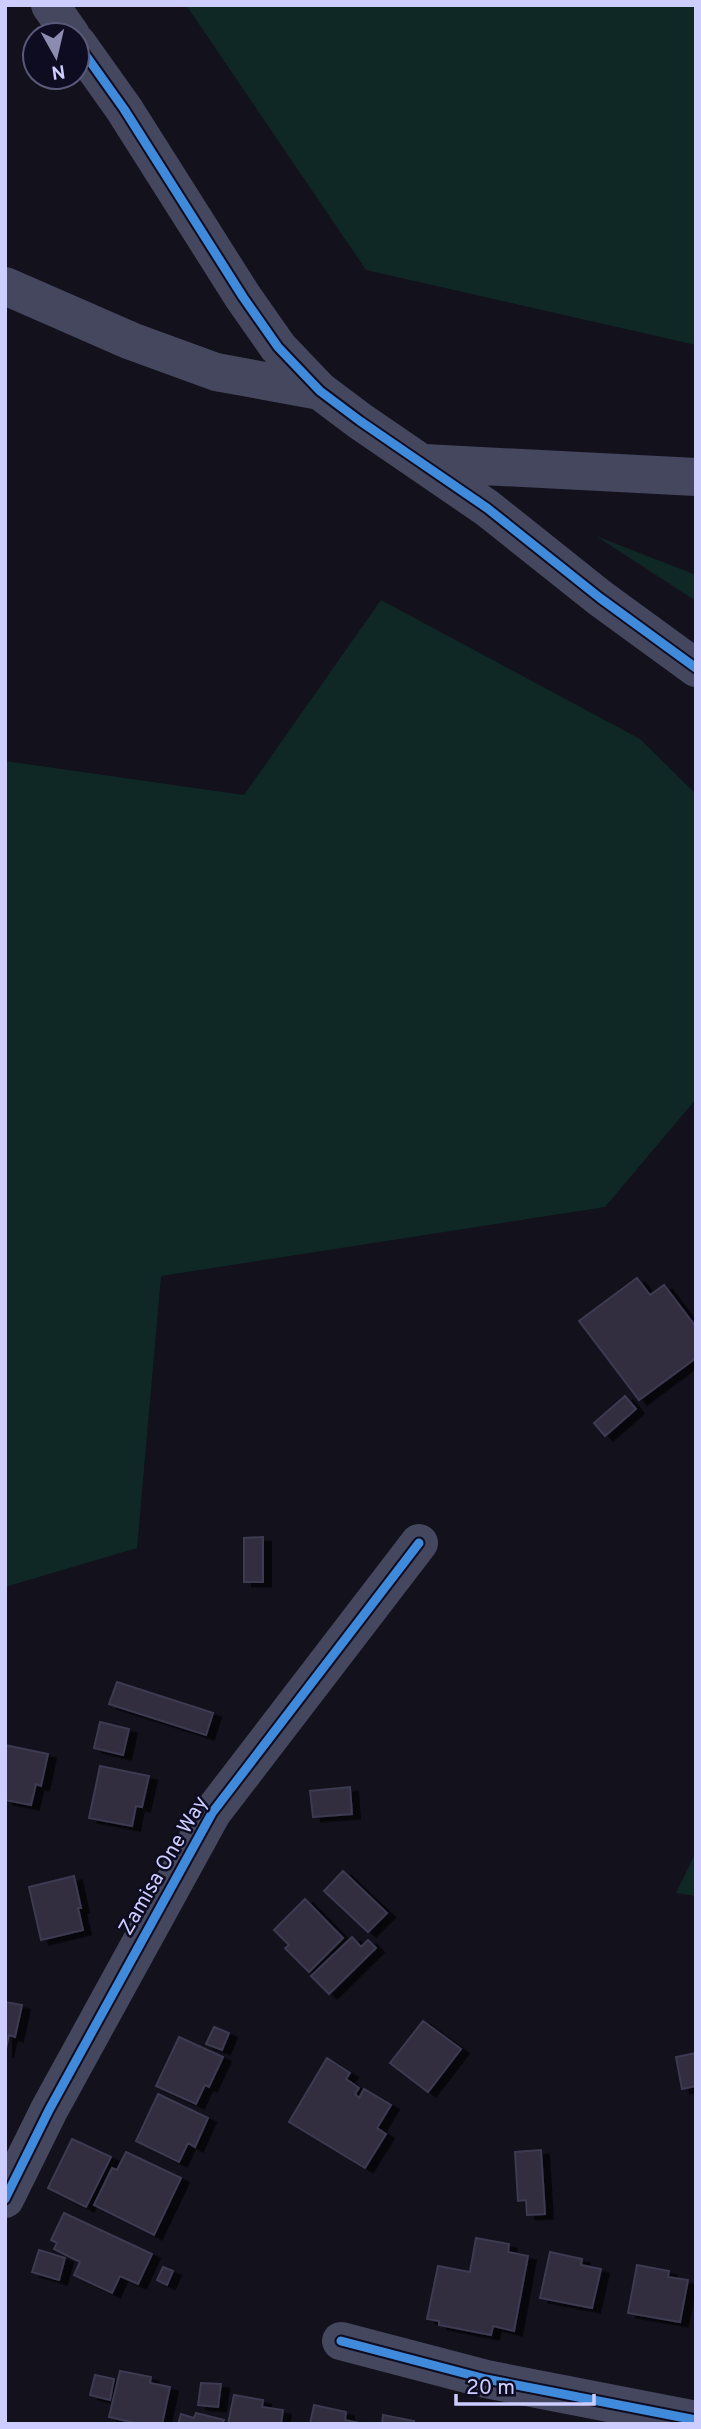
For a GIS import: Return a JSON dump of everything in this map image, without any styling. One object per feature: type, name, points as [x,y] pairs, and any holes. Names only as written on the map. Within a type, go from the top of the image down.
[{"type":"street","points":[[50,5],[61,21]]},
{"type":"street","points":[[91,63],[124,109],[271,337],[320,391],[487,508],[600,598],[696,668]]},
{"type":"street","points":[[5,286],[131,341],[216,372],[320,391]]},
{"type":"street","points":[[424,463],[696,477]]},
{"type":"street","name":"Zamisa One Way","points":[[5,2199],[48,2110],[212,1813],[419,1543]]},
{"type":"street","points":[[341,2341],[486,2379],[696,2420]]},
{"type":"green space","points":[[186,5],[696,5],[696,345],[366,270]]},
{"type":"green space","points":[[596,536],[696,575],[696,601]]},
{"type":"green space","points":[[381,600],[640,739],[696,794],[696,1099],[605,1207],[161,1276],[137,1548],[5,1587],[5,761],[244,795]]},
{"type":"green space","points":[[696,1852],[696,1896],[676,1893]]},
{"type":"building","points":[[637,1278],[650,1295],[664,1285],[696,1327],[696,1358],[639,1400],[579,1321]]},
{"type":"building","points":[[625,1396],[636,1409],[605,1436],[594,1423]]},
{"type":"building","points":[[263,1537],[263,1582],[244,1582],[244,1538]]},
{"type":"building","points":[[117,1682],[213,1713],[206,1735],[109,1704]]},
{"type":"building","points":[[100,1722],[129,1729],[123,1755],[94,1748]]},
{"type":"building","points":[[5,1745],[48,1754],[41,1786],[36,1784],[31,1805],[5,1800]]},
{"type":"building","points":[[100,1766],[149,1776],[142,1807],[136,1806],[132,1826],[89,1818]]},
{"type":"building","points":[[350,1787],[352,1814],[313,1817],[310,1791]]},
{"type":"building","points":[[343,1871],[387,1913],[368,1932],[324,1891]]},
{"type":"building","points":[[74,1876],[83,1930],[41,1940],[29,1887]]},
{"type":"building","points":[[305,1899],[343,1938],[309,1972],[285,1948],[289,1945],[274,1930]]},
{"type":"building","points":[[352,1937],[361,1947],[368,1940],[376,1948],[329,1994],[311,1976]]},
{"type":"building","points":[[5,2002],[22,2005],[15,2037],[9,2035],[5,2053]]},
{"type":"building","points":[[423,2021],[461,2049],[428,2092],[390,2063]]},
{"type":"building","points":[[214,2027],[229,2033],[222,2050],[206,2044]]},
{"type":"building","points":[[179,2037],[223,2057],[209,2087],[205,2085],[196,2104],[156,2086]]},
{"type":"building","points":[[696,2053],[696,2086],[682,2089],[676,2057]]},
{"type":"building","points":[[327,2058],[350,2073],[346,2079],[359,2088],[355,2094],[359,2098],[364,2089],[391,2105],[377,2128],[386,2134],[365,2168],[289,2122]]},
{"type":"building","points":[[158,2094],[208,2118],[195,2147],[188,2143],[179,2162],[136,2141]]},
{"type":"building","points":[[72,2139],[111,2157],[86,2207],[48,2188]]},
{"type":"building","points":[[541,2150],[545,2214],[527,2215],[526,2200],[518,2201],[515,2152]]},
{"type":"building","points":[[126,2152],[181,2178],[154,2235],[94,2205],[112,2168],[117,2170]]},
{"type":"building","points":[[64,2213],[152,2254],[138,2284],[120,2276],[112,2293],[74,2275],[80,2262],[54,2249],[57,2243],[51,2240]]},
{"type":"building","points":[[476,2238],[509,2244],[508,2252],[528,2256],[514,2331],[493,2326],[491,2335],[439,2325],[439,2321],[427,2319],[438,2266],[470,2272]]},
{"type":"building","points":[[39,2250],[65,2258],[59,2280],[32,2272]]},
{"type":"building","points":[[550,2252],[582,2259],[581,2265],[601,2269],[592,2308],[540,2298]]},
{"type":"building","points":[[637,2265],[669,2271],[668,2277],[688,2280],[680,2322],[628,2313]]},
{"type":"building","points":[[163,2267],[173,2271],[167,2285],[157,2280]]},
{"type":"building","points":[[120,2371],[151,2377],[150,2383],[170,2387],[162,2424],[140,2424],[109,2417]]},
{"type":"building","points":[[95,2375],[114,2379],[110,2400],[90,2395]]},
{"type":"building","points":[[201,2383],[221,2384],[218,2407],[198,2405]]},
{"type":"building","points":[[234,2395],[263,2400],[262,2407],[283,2410],[281,2424],[228,2424]]},
{"type":"building","points":[[314,2405],[346,2412],[345,2420],[364,2424],[310,2424]]},
{"type":"building","points":[[196,2413],[224,2420],[222,2424],[178,2424],[181,2414],[194,2418]]},
{"type":"building","points":[[383,2415],[414,2421],[414,2424],[382,2424]]},
{"type":"cycle path","points":[[91,63],[124,109],[243,297],[278,347],[320,391],[487,508],[600,598],[696,668]]},
{"type":"cycle path","points":[[5,2199],[49,2110],[212,1813],[419,1543]]},
{"type":"cycle path","points":[[341,2341],[486,2379],[696,2420]]}]
